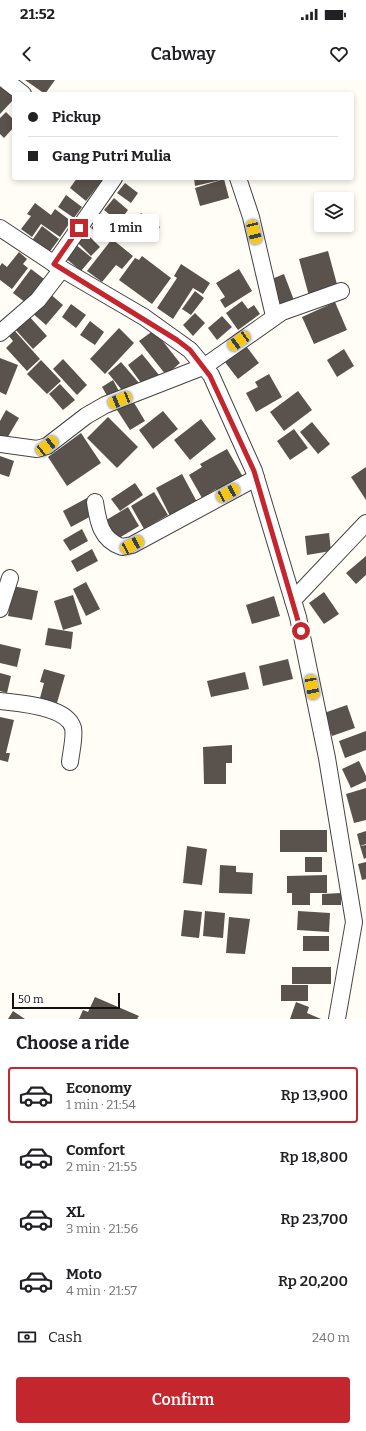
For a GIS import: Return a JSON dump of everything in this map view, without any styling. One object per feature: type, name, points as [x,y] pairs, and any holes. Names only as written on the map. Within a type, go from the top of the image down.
[{"type":"street","points":[[5,80],[20,92]]},
{"type":"street","points":[[0,334],[38,300],[113,180]]},
{"type":"street","points":[[239,180],[251,218],[274,316]]},
{"type":"street","points":[[0,228],[177,340],[190,350],[205,366],[256,478],[298,617],[360,917],[337,1019]]},
{"type":"street","points":[[0,444],[37,449],[47,446],[86,416],[105,405],[205,366],[274,316],[341,292]]},
{"type":"street","points":[[95,502],[99,526],[107,538],[122,547],[132,545],[256,478]]},
{"type":"street","points":[[293,600],[366,524]]},
{"type":"street","points":[[0,609],[10,578]]},
{"type":"street","points":[[0,701],[26,704],[56,711],[69,719],[73,729],[70,762]]},
{"type":"building","points":[[25,80],[55,80],[46,92],[42,92]]},
{"type":"building","points":[[0,83],[12,94],[12,101],[0,114]]},
{"type":"building","points":[[6,112],[12,118],[12,129],[4,138],[0,134],[0,118]]},
{"type":"building","points":[[76,180],[102,180],[86,201],[70,188]]},
{"type":"building","points":[[194,180],[221,180],[195,186]]},
{"type":"building","points":[[224,180],[229,198],[200,206],[195,188]]},
{"type":"building","points":[[125,183],[138,193],[131,203],[117,193]]},
{"type":"building","points":[[66,195],[82,207],[74,218],[58,207]]},
{"type":"building","points":[[114,198],[128,210],[119,222],[104,210]]},
{"type":"building","points":[[35,203],[51,215],[55,209],[71,221],[60,237],[41,224],[32,237],[21,229],[31,216],[27,214]]},
{"type":"building","points":[[141,213],[160,227],[151,240],[132,226]]},
{"type":"building","points":[[104,214],[118,226],[105,240],[91,228]]},
{"type":"building","points":[[42,226],[59,239],[48,254],[31,242]]},
{"type":"building","points":[[87,234],[100,247],[91,256],[78,243]]},
{"type":"building","points":[[112,239],[133,256],[122,269],[116,265],[102,282],[87,271]]},
{"type":"building","points":[[75,244],[92,258],[81,271],[64,257]]},
{"type":"building","points":[[328,251],[338,288],[309,296],[299,259]]},
{"type":"building","points":[[19,252],[27,259],[23,264],[28,268],[12,289],[0,280],[0,266],[2,263],[7,267]]},
{"type":"building","points":[[142,256],[171,278],[152,304],[119,280],[135,258],[139,260]]},
{"type":"building","points":[[181,264],[210,283],[203,294],[193,288],[173,319],[157,308],[177,278],[174,276]]},
{"type":"building","points":[[31,269],[48,282],[30,306],[13,293]]},
{"type":"building","points":[[239,269],[252,291],[225,308],[220,300],[225,297],[216,283]]},
{"type":"building","points":[[284,274],[295,303],[277,309],[267,281]]},
{"type":"building","points":[[195,291],[204,298],[191,315],[182,309]]},
{"type":"building","points":[[48,292],[63,305],[46,325],[31,312]]},
{"type":"building","points":[[242,301],[248,309],[254,305],[260,314],[238,330],[226,313]]},
{"type":"building","points":[[335,302],[347,330],[314,344],[302,317]]},
{"type":"building","points":[[71,304],[86,315],[76,328],[62,317]]},
{"type":"building","points":[[195,313],[205,323],[193,336],[183,325]]},
{"type":"building","points":[[28,315],[47,336],[33,349],[14,328]]},
{"type":"building","points":[[222,316],[232,327],[217,340],[208,328]]},
{"type":"building","points":[[90,321],[104,332],[95,345],[80,335]]},
{"type":"building","points":[[119,328],[134,343],[105,374],[90,359]]},
{"type":"building","points":[[14,330],[40,359],[27,371],[6,348],[13,341],[8,335]]},
{"type":"building","points":[[154,330],[180,363],[166,375],[139,341]]},
{"type":"building","points":[[246,346],[259,363],[238,379],[221,357]]},
{"type":"building","points":[[344,349],[354,366],[337,377],[327,360]]},
{"type":"building","points":[[142,354],[159,375],[144,387],[128,365]]},
{"type":"building","points":[[0,358],[18,365],[6,395],[0,392]]},
{"type":"building","points":[[63,359],[87,385],[77,395],[53,369]]},
{"type":"building","points":[[41,360],[61,381],[47,394],[27,374]]},
{"type":"building","points":[[121,362],[139,383],[125,394],[108,373]]},
{"type":"building","points":[[269,374],[282,397],[256,412],[246,393],[258,387],[255,382]]},
{"type":"building","points":[[113,380],[120,393],[109,399],[102,387]]},
{"type":"building","points":[[60,384],[75,400],[63,410],[49,394]]},
{"type":"building","points":[[298,391],[312,410],[284,431],[270,412]]},
{"type":"building","points":[[133,401],[145,421],[130,430],[117,410]]},
{"type":"building","points":[[6,410],[19,418],[6,440],[0,437],[0,421]]},
{"type":"building","points":[[163,411],[178,429],[153,449],[139,430]]},
{"type":"building","points":[[108,417],[138,447],[117,468],[87,438]]},
{"type":"building","points":[[201,419],[216,439],[190,460],[174,440]]},
{"type":"building","points":[[312,422],[330,444],[318,454],[300,432]]},
{"type":"building","points":[[294,429],[308,448],[290,460],[277,441]]},
{"type":"building","points":[[81,433],[101,463],[67,486],[48,457]]},
{"type":"building","points":[[227,449],[243,477],[217,492],[216,489],[202,498],[189,475],[202,467],[200,464]]},
{"type":"building","points":[[0,456],[14,461],[9,477],[0,474]]},
{"type":"building","points":[[366,467],[366,500],[351,477]]},
{"type":"building","points":[[182,474],[197,502],[170,516],[156,488]]},
{"type":"building","points":[[135,483],[143,495],[120,511],[111,499]]},
{"type":"building","points":[[154,492],[168,515],[144,529],[131,506]]},
{"type":"building","points":[[87,498],[95,514],[71,527],[63,511]]},
{"type":"building","points":[[128,507],[139,526],[114,541],[103,522]]},
{"type":"building","points":[[82,529],[88,541],[70,551],[63,540]]},
{"type":"building","points":[[329,533],[331,551],[307,555],[305,536]]},
{"type":"building","points":[[92,549],[98,561],[77,572],[71,561]]},
{"type":"building","points":[[366,556],[366,575],[356,584],[346,573]]},
{"type":"building","points":[[86,582],[100,609],[86,616],[73,589]]},
{"type":"building","points":[[13,586],[38,591],[32,620],[8,616]]},
{"type":"building","points":[[324,592],[339,614],[324,624],[309,603]]},
{"type":"building","points":[[73,595],[82,624],[63,630],[54,601]]},
{"type":"building","points":[[274,596],[280,616],[252,624],[246,605]]},
{"type":"building","points":[[48,628],[73,632],[71,649],[45,645]]},
{"type":"building","points":[[0,644],[21,649],[17,667],[0,663]]},
{"type":"building","points":[[288,659],[293,679],[263,686],[259,666]]},
{"type":"building","points":[[44,669],[65,675],[57,703],[40,698],[44,683],[40,682]]},
{"type":"building","points":[[245,672],[249,689],[211,697],[207,681]]},
{"type":"building","points":[[0,673],[11,676],[7,693],[0,691]]},
{"type":"building","points":[[347,705],[355,728],[332,736],[324,713]]},
{"type":"building","points":[[0,717],[14,720],[6,753],[10,753],[8,762],[0,760]]},
{"type":"building","points":[[366,731],[366,750],[345,758],[339,741]]},
{"type":"building","points":[[232,745],[232,763],[226,763],[226,784],[204,784],[203,747]]},
{"type":"building","points":[[359,761],[366,776],[366,781],[351,788],[342,769]]},
{"type":"building","points":[[366,788],[366,820],[354,823],[346,794]]},
{"type":"building","points":[[280,830],[327,830],[327,852],[280,852]]},
{"type":"building","points":[[366,831],[366,844],[360,846],[357,834]]},
{"type":"building","points":[[366,845],[366,858],[364,859],[360,846]]},
{"type":"building","points":[[187,846],[207,849],[202,885],[183,883]]},
{"type":"building","points":[[305,857],[322,857],[322,872],[305,872]]},
{"type":"building","points":[[366,862],[366,879],[362,880],[358,864]]},
{"type":"building","points":[[220,865],[236,866],[236,872],[253,873],[252,894],[219,893]]},
{"type":"building","points":[[327,875],[327,893],[310,893],[310,905],[292,905],[292,893],[287,893],[287,876]]},
{"type":"building","points":[[341,893],[341,905],[322,905],[322,894]]},
{"type":"building","points":[[184,910],[202,912],[199,938],[181,936]]},
{"type":"building","points":[[205,911],[225,913],[223,938],[203,936]]},
{"type":"building","points":[[298,911],[330,913],[329,932],[297,930]]},
{"type":"building","points":[[229,917],[250,919],[245,954],[226,953]]},
{"type":"building","points":[[303,936],[329,936],[329,951],[303,951]]},
{"type":"building","points":[[292,967],[331,967],[331,984],[292,984]]},
{"type":"building","points":[[281,985],[308,985],[308,1001],[281,1001]]},
{"type":"building","points":[[95,997],[139,1016],[137,1019],[79,1019],[83,1010],[88,1012]]},
{"type":"building","points":[[296,1002],[309,1007],[307,1013],[321,1019],[290,1019]]},
{"type":"building","points":[[13,1011],[25,1019],[8,1019]]},
{"type":"route","points":[[79,228],[54,264],[144,318],[177,340],[190,350],[205,366],[254,471],[301,631]]}]
